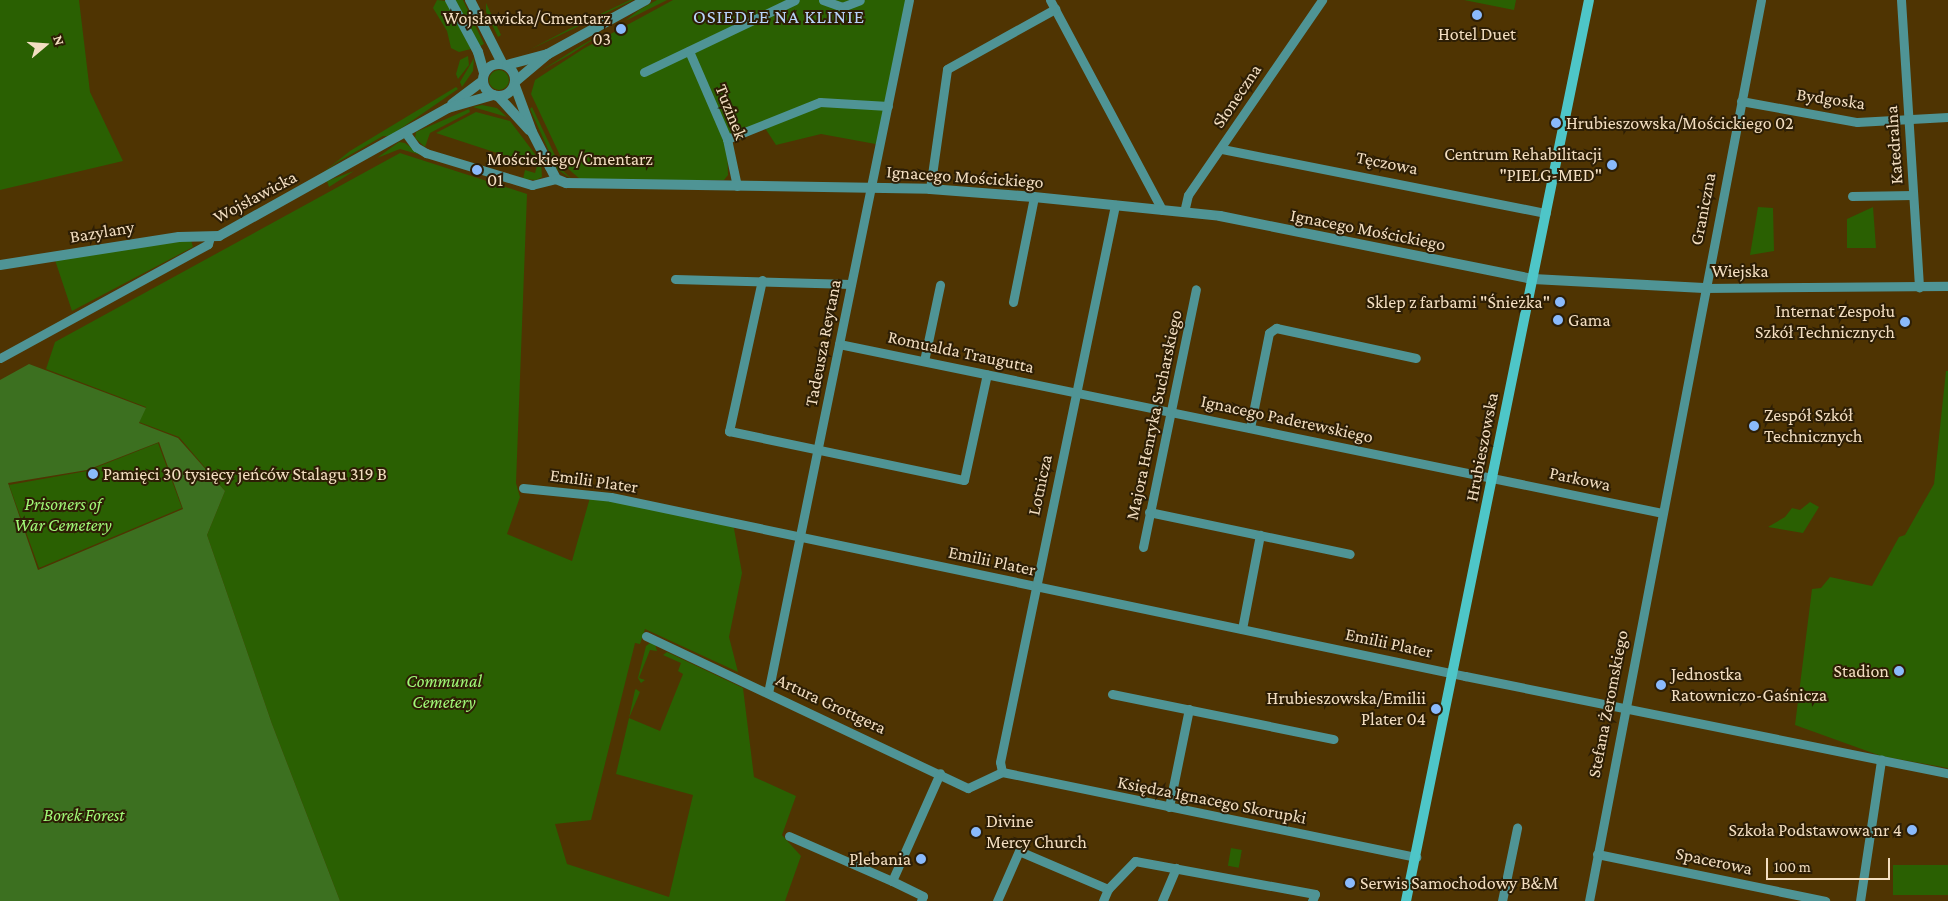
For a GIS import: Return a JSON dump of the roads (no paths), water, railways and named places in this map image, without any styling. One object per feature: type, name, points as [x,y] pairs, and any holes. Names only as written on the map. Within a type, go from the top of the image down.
[{"type":"main road","name":"Hrubieszowska","points":[[1406,901],[1454,674],[1589,0]]},
{"type":"street","points":[[450,0],[478,52],[483,77],[495,96],[532,132]]},
{"type":"street","points":[[405,132],[416,147],[426,153],[532,185],[548,183],[556,179],[532,132],[512,69],[505,64],[470,0]]},
{"type":"street","points":[[495,96],[508,94],[516,83],[548,54],[646,0]]},
{"type":"street","points":[[644,72],[795,0]]},
{"type":"street","points":[[823,0],[842,7],[860,0]]},
{"type":"street","name":"Tadeusza Reytana","points":[[768,693],[851,284],[873,187],[909,0]]},
{"type":"street","points":[[1050,0],[1162,210]]},
{"type":"street","name":"Słoneczna","points":[[1184,212],[1188,196],[1222,149],[1322,0]]},
{"type":"street","name":"Graniczna","points":[[1662,512],[1761,0]]},
{"type":"street","name":"Katedralna","points":[[1901,0],[1919,287]]},
{"type":"street","points":[[930,189],[947,69],[1055,9]]},
{"type":"street","name":"Tuzinek","points":[[688,52],[727,139],[737,186]]},
{"type":"street","points":[[483,77],[491,65],[505,64],[548,54]]},
{"type":"street","name":"Wojsławicka","points":[[0,358],[208,244],[210,237],[232,230],[448,108],[483,77]]},
{"type":"street","name":"Wojsławicka","points":[[448,108],[495,96]]},
{"type":"street","name":"Bydgoska","points":[[1741,101],[1857,122],[1948,117]]},
{"type":"street","points":[[727,139],[820,102],[888,106]]},
{"type":"street","name":"Tęczowa","points":[[1222,149],[1546,213]]},
{"type":"street","name":"Ignacego Mościckiego","points":[[556,179],[573,184],[930,189],[1184,212],[1533,279]]},
{"type":"street","points":[[1852,196],[1913,195]]},
{"type":"street","points":[[1013,302],[1034,197]]},
{"type":"street","name":"Lotnicza","points":[[1002,772],[1000,762],[1115,205]]},
{"type":"street","name":"Bazylany","points":[[0,265],[179,237],[210,237]]},
{"type":"street","points":[[675,279],[851,284]]},
{"type":"street","name":"Wiejska","points":[[1533,279],[1704,288],[1948,286]]},
{"type":"street","points":[[762,280],[729,431],[964,480],[986,374]]},
{"type":"street","points":[[924,361],[940,285]]},
{"type":"street","name":"Majora Henryka Sucharskiego","points":[[1143,547],[1196,289]]},
{"type":"street","points":[[1250,428],[1269,333],[1276,328],[1416,358]]},
{"type":"street","name":"Romualda Traugutta","points":[[839,344],[1076,392]]},
{"type":"street","name":"Ignacego Paderewskiego","points":[[1076,392],[1492,478]]},
{"type":"street","name":"Parkowa","points":[[1492,478],[1662,512]]},
{"type":"street","name":"Emilii Plater","points":[[523,488],[611,496],[800,538],[1454,674],[1948,773]]},
{"type":"street","points":[[1149,512],[1350,554]]},
{"type":"street","name":"Stefana Żeromskiego","points":[[1589,901],[1662,512]]},
{"type":"street","points":[[1242,629],[1260,535]]},
{"type":"street","name":"Artura Grottgera","points":[[646,636],[940,773],[968,788],[1002,772]]},
{"type":"street","points":[[1112,694],[1333,738]]},
{"type":"street","points":[[1169,807],[1189,709]]},
{"type":"street","points":[[1860,901],[1881,760]]},
{"type":"street","name":"Księdza Ignacego Skorupki","points":[[1002,772],[1416,857]]},
{"type":"street","points":[[892,880],[940,773]]},
{"type":"street","points":[[1502,901],[1517,828]]},
{"type":"street","points":[[788,836],[892,880],[923,896],[920,901]]},
{"type":"street","points":[[996,901],[1019,851],[1108,889]]},
{"type":"street","name":"Spacerowa","points":[[1597,854],[1825,901]]},
{"type":"street","points":[[1102,901],[1108,889],[1135,861],[1315,894],[1312,901]]},
{"type":"street","points":[[1162,901],[1176,868]]},
{"type":"place","name":"Hotel Duet","points":[[1477,15]]},
{"type":"place","name":"Wojsławicka/Cmentarz 03","points":[[621,29]]},
{"type":"place","name":"Hrubieszowska/Mościckiego 02","points":[[1556,123]]},
{"type":"place","name":"Centrum Rehabilitacji \"PIELG-MED\"","points":[[1612,165]]},
{"type":"place","name":"Mościckiego/Cmentarz 01","points":[[477,170]]},
{"type":"place","name":"Sklep z farbami \"Śnieżka\"","points":[[1560,302]]},
{"type":"place","name":"Gama","points":[[1558,320]]},
{"type":"place","name":"Internat Zespołu Szkół Technicznych","points":[[1905,322]]},
{"type":"place","name":"Zespół Szkół Technicznych","points":[[1754,426]]},
{"type":"place","name":"Pamięci 30 tysięcy jeńców Stalagu 319 B","points":[[93,474]]},
{"type":"place","name":"Stadion","points":[[1899,671]]},
{"type":"place","name":"Jednostka Ratowniczo-Gaśnicza","points":[[1661,685]]},
{"type":"place","name":"Hrubieszowska/Emilii Plater 04","points":[[1436,709]]},
{"type":"place","name":"Szkoła Podstawowa nr 4","points":[[1912,830]]},
{"type":"place","name":"Divine Mercy Church","points":[[976,832]]},
{"type":"place","name":"Plebania","points":[[921,859]]},
{"type":"place","name":"Serwis Samochodowy B&M","points":[[1350,883]]},
{"type":"district","name":"OSIEDLE NA KLINIE","points":[[779,17]]},
{"type":"park label","name":"Prisoners of War Cemetery","points":[[63,515]]},
{"type":"park label","name":"Communal Cemetery","points":[[444,692]]},
{"type":"park label","name":"Borek Forest","points":[[84,815]]}]
